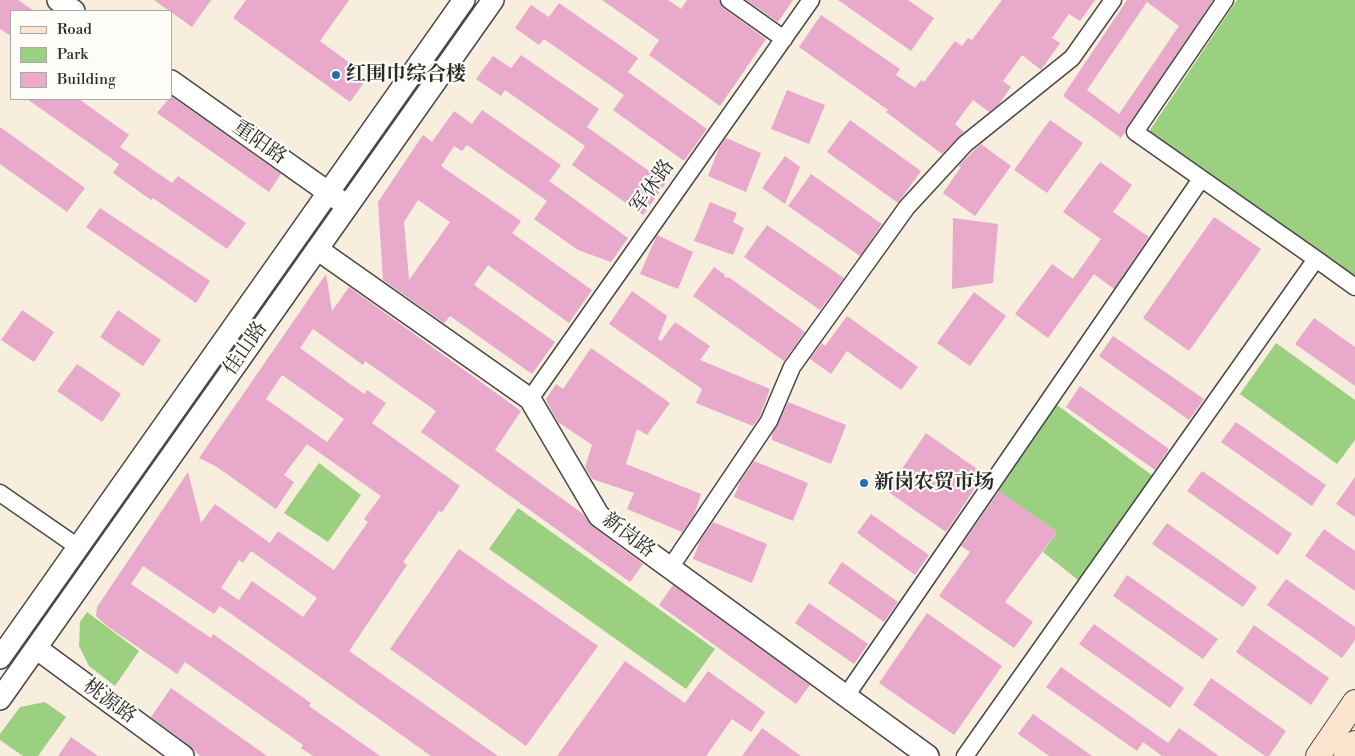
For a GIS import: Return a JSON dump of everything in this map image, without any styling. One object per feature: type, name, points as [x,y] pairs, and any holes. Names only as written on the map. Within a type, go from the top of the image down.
[{"type":"main road","points":[[1318,756],[1355,702]]},
{"type":"main road","points":[[1346,756],[1355,743]]},
{"type":"street","points":[[58,0],[73,10]]},
{"type":"street","name":"佳山路","points":[[0,658],[464,0]]},
{"type":"street","name":"佳山路","points":[[0,698],[493,0]]},
{"type":"street","points":[[729,0],[784,39]]},
{"type":"street","name":"军休路","points":[[530,399],[811,0]]},
{"type":"street","points":[[670,568],[769,420],[792,367],[907,207],[965,144],[1072,58],[1113,0]]},
{"type":"street","points":[[1225,0],[1135,132],[1355,287]]},
{"type":"street","name":"重阳路","points":[[172,82],[347,206]]},
{"type":"street","points":[[846,696],[1201,179]]},
{"type":"street","name":"新岗路","points":[[317,249],[530,399],[599,516],[928,756]]},
{"type":"street","points":[[965,756],[1316,259]]},
{"type":"street","points":[[0,493],[78,547]]},
{"type":"street","name":"桃源路","points":[[36,648],[183,756]]},
{"type":"green space","points":[[1237,0],[1355,0],[1355,277],[1148,133]]},
{"type":"green space","points":[[1276,343],[1355,400],[1355,440],[1337,464],[1240,394]]},
{"type":"green space","points":[[1057,405],[1153,476],[1078,580],[1043,552],[1057,532],[998,491]]},
{"type":"green space","points":[[319,463],[361,495],[328,542],[284,513]]},
{"type":"green space","points":[[518,508],[715,649],[686,689],[489,549]]},
{"type":"green space","points":[[87,612],[139,651],[115,686],[89,666],[79,646],[80,622]]},
{"type":"green space","points":[[45,702],[66,717],[38,756],[23,756],[0,740],[0,734],[20,707]]},
{"type":"building","points":[[0,0],[18,0],[33,10],[10,10],[10,35],[0,29]]},
{"type":"building","points":[[154,0],[211,0],[192,27],[172,13],[172,10],[168,10]]},
{"type":"building","points":[[246,0],[349,0],[320,41],[351,64],[346,71],[363,84],[350,102],[233,18]]},
{"type":"building","points":[[602,0],[668,0],[681,9],[687,0],[719,0],[723,8],[766,39],[720,106],[649,55],[659,40]]},
{"type":"building","points":[[746,0],[793,0],[778,22]]},
{"type":"building","points":[[838,0],[908,0],[934,18],[911,51]]},
{"type":"building","points":[[1002,0],[1095,0],[1080,21],[1069,14],[1052,38],[1060,43],[1041,70],[1022,55],[1003,81],[1011,87],[998,105],[989,112],[973,100],[955,124],[964,132],[942,154],[886,112],[888,110],[799,47],[821,15],[900,69],[896,75],[915,88],[921,80],[924,82],[955,41],[962,46],[968,38],[972,40]]},
{"type":"building","points":[[1127,0],[1213,0],[1121,138],[1063,96]],"holes":[[[1147,2],[1179,26],[1119,114],[1087,90]]]},
{"type":"building","points":[[559,3],[638,58],[628,72],[707,129],[684,161],[613,110],[624,95],[544,39],[539,45],[515,28],[531,5],[549,17]]},
{"type":"building","points":[[521,55],[599,109],[587,127],[666,183],[643,215],[572,165],[585,146],[505,90],[501,96],[476,79],[493,56],[511,68]]},
{"type":"building","points":[[787,90],[825,105],[809,144],[771,129]]},
{"type":"building","points":[[172,97],[281,174],[269,192],[157,113],[168,100],[172,100]]},
{"type":"building","points":[[28,100],[80,100],[129,135],[120,147],[172,183],[178,176],[246,223],[227,249],[113,173],[119,164]]},
{"type":"building","points":[[482,110],[561,165],[549,181],[628,238],[611,262],[578,250],[534,219],[547,201],[467,145],[462,151],[454,146],[441,166],[521,221],[512,233],[592,290],[569,323],[488,265],[474,285],[555,342],[532,374],[450,316],[444,323],[383,280],[378,202],[423,135],[432,142],[454,111],[472,124]],"holes":[[[418,200],[450,222],[409,280],[404,222]]]},
{"type":"building","points":[[850,120],[921,171],[898,203],[827,152]]},
{"type":"building","points":[[1050,120],[1083,143],[1047,193],[1014,170]]},
{"type":"building","points":[[0,127],[85,188],[67,212],[0,164]]},
{"type":"building","points":[[726,138],[761,153],[746,192],[708,176],[719,148]]},
{"type":"building","points":[[981,144],[1011,166],[975,216],[943,193],[961,167],[958,166]]},
{"type":"building","points":[[785,156],[800,167],[785,204],[762,188]]},
{"type":"building","points":[[1100,162],[1132,185],[1113,212],[1149,237],[1114,289],[1094,274],[1048,338],[1015,314],[1052,264],[1073,279],[1101,239],[1063,212]]},
{"type":"building","points":[[811,174],[882,224],[860,256],[788,206]]},
{"type":"building","points":[[710,202],[737,213],[733,222],[744,228],[733,255],[694,241]]},
{"type":"building","points":[[100,208],[210,281],[196,303],[86,227]]},
{"type":"building","points":[[1214,217],[1261,249],[1189,351],[1143,318]]},
{"type":"building","points":[[953,218],[998,224],[993,283],[952,289]]},
{"type":"building","points":[[767,225],[844,278],[820,310],[744,257]]},
{"type":"building","points":[[657,235],[693,252],[678,289],[640,274]]},
{"type":"building","points":[[714,267],[725,275],[724,277],[730,278],[805,332],[784,361],[693,296]]},
{"type":"building","points":[[326,274],[332,311],[349,287],[521,411],[495,450],[583,514],[592,526],[643,564],[630,582],[421,432],[436,411],[365,361],[363,365],[313,329],[300,348],[364,394],[367,390],[386,403],[372,423],[460,486],[442,512],[439,511],[403,562],[407,565],[349,651],[498,756],[431,756],[220,606],[214,614],[143,566],[131,584],[211,638],[213,634],[311,703],[309,706],[380,756],[313,756],[301,748],[303,745],[185,662],[177,674],[107,626],[96,616],[97,607],[188,472],[201,523],[215,504],[270,543],[278,531],[334,570],[368,522],[364,519],[381,496],[307,444],[284,475],[294,482],[276,509],[217,467],[199,458]],"holes":[[[282,375],[344,419],[327,442],[266,399]],[[251,551],[317,598],[303,617],[252,581],[239,600],[221,588],[239,560],[243,563]]]},
{"type":"building","points":[[632,291],[667,316],[658,339],[661,341],[675,322],[710,346],[700,360],[770,389],[760,416],[753,426],[696,403],[702,389],[609,324]]},
{"type":"building","points":[[974,292],[1006,316],[970,366],[937,343]]},
{"type":"building","points":[[22,310],[54,332],[34,362],[1,340]]},
{"type":"building","points":[[118,310],[161,340],[143,366],[100,337]]},
{"type":"building","points":[[847,316],[918,367],[901,390],[847,351],[831,374],[810,359],[822,343],[825,346]]},
{"type":"building","points":[[1314,318],[1355,347],[1355,386],[1295,344]]},
{"type":"building","points":[[1113,336],[1204,399],[1189,420],[1099,356]]},
{"type":"building","points":[[591,348],[670,403],[647,435],[637,429],[626,464],[701,494],[694,515],[682,532],[627,509],[634,493],[592,479],[585,467],[592,445],[558,422],[548,404],[546,399],[556,384],[563,389]]},
{"type":"building","points":[[77,364],[121,394],[102,422],[57,391]]},
{"type":"building","points":[[1080,386],[1169,449],[1155,470],[1066,407]]},
{"type":"building","points":[[788,402],[846,425],[831,464],[772,440],[772,434]]},
{"type":"building","points":[[1236,422],[1326,485],[1312,506],[1221,442]]},
{"type":"building","points":[[926,433],[984,474],[946,532],[887,491]]},
{"type":"building","points":[[754,461],[808,483],[793,521],[734,497],[740,482]]},
{"type":"building","points":[[1202,471],[1292,534],[1278,555],[1187,491]]},
{"type":"building","points":[[1355,477],[1355,517],[1336,504]]},
{"type":"building","points":[[999,491],[1057,532],[1005,602],[1033,622],[1014,648],[939,596],[970,552],[961,546]]},
{"type":"building","points":[[871,514],[929,555],[915,575],[857,533]]},
{"type":"building","points":[[713,522],[767,544],[752,583],[693,559],[700,541]]},
{"type":"building","points":[[1167,523],[1257,587],[1243,607],[1152,544]]},
{"type":"building","points":[[1324,529],[1355,551],[1355,591],[1305,556]]},
{"type":"building","points":[[459,549],[598,646],[526,746],[390,649]]},
{"type":"building","points":[[842,562],[898,602],[884,622],[828,583]]},
{"type":"building","points":[[1127,575],[1218,639],[1203,659],[1113,596]]},
{"type":"building","points":[[1286,579],[1355,627],[1355,640],[1342,658],[1267,605]]},
{"type":"building","points":[[673,585],[810,685],[796,704],[659,605]]},
{"type":"building","points":[[809,603],[868,644],[854,664],[795,623]]},
{"type":"building","points":[[927,613],[1002,666],[954,735],[879,683]]},
{"type":"building","points":[[1094,624],[1184,688],[1170,708],[1079,644]]},
{"type":"building","points":[[1254,625],[1329,678],[1311,705],[1236,652]]},
{"type":"building","points":[[625,661],[685,703],[708,671],[765,712],[751,732],[732,719],[706,756],[557,756]]},
{"type":"building","points":[[1061,667],[1168,743],[1179,728],[1219,756],[1162,756],[1143,742],[1137,751],[1046,687]]},
{"type":"building","points":[[1211,678],[1286,731],[1269,756],[1265,756],[1193,705]]},
{"type":"building","points":[[171,688],[267,756],[200,756],[190,746],[151,717]]},
{"type":"building","points":[[1033,714],[1092,756],[1049,756],[1018,734]]},
{"type":"building","points":[[762,728],[801,756],[742,756]]},
{"type":"building","points":[[71,737],[98,756],[58,756]]},
{"type":"place","name":"红围巾综合楼","points":[[336,75]]},
{"type":"place","name":"新岗农贸市场","points":[[864,483]]}]
